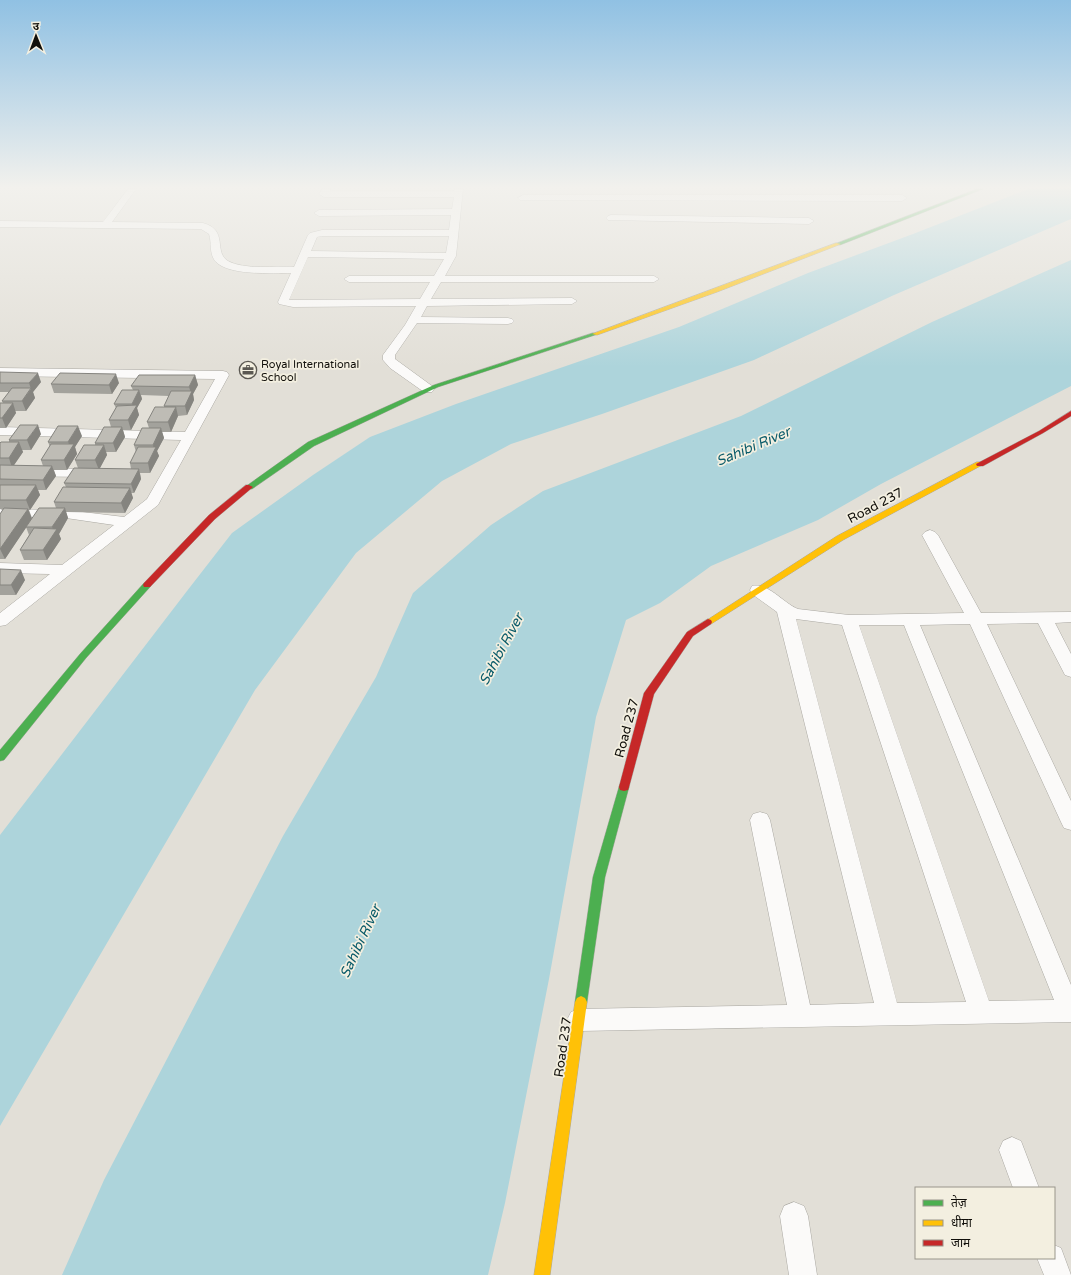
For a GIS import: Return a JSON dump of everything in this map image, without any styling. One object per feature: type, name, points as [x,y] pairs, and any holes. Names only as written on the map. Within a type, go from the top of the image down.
[{"type":"street","points":[[216,248],[220,260],[224,264],[242,267],[298,270]]},
{"type":"street","points":[[307,248],[283,299],[283,302],[286,304],[572,301]]},
{"type":"street","points":[[428,389],[394,365],[389,360],[389,355],[414,320],[450,256],[451,248]]},
{"type":"street","points":[[0,757],[83,656],[161,569],[212,517],[243,491],[311,444],[428,389],[565,345],[715,291],[826,248]]},
{"type":"street","points":[[305,254],[450,256]]},
{"type":"street","points":[[349,279],[654,279]]},
{"type":"street","points":[[414,320],[508,321]]},
{"type":"street","points":[[0,372],[223,375],[153,502],[0,621]]},
{"type":"street","name":"Road 237","points":[[542,1275],[599,877],[649,693],[690,634],[840,538],[1041,432],[1071,413]]},
{"type":"street","points":[[0,431],[189,436]]},
{"type":"street","points":[[0,472],[108,473]]},
{"type":"street","points":[[0,513],[66,514],[127,522]]},
{"type":"street","points":[[930,535],[976,619],[1071,822]]},
{"type":"street","points":[[0,568],[65,570]]},
{"type":"street","points":[[758,590],[786,610],[795,614],[849,620],[1071,617]]},
{"type":"street","points":[[786,610],[888,1014]]},
{"type":"street","points":[[1044,618],[1071,671]]},
{"type":"street","points":[[849,620],[981,1012]]},
{"type":"street","points":[[579,1020],[1071,1010],[910,620]]},
{"type":"street","points":[[760,820],[801,1016]]},
{"type":"street","points":[[1012,1150],[1026,1187]]},
{"type":"street","points":[[794,1216],[804,1275]]},
{"type":"street","points":[[1052,1259],[1058,1275]]},
{"type":"water","points":[[874,248],[1002,248],[894,295],[754,360],[602,414],[511,444],[442,481],[356,553],[255,690],[0,1126],[0,835],[232,533],[313,475],[370,437],[456,404],[679,327],[808,273]]},
{"type":"water","name":"Sahibi River","points":[[1071,260],[1071,386],[881,484],[818,520],[711,566],[660,603],[626,620],[596,717],[549,979],[505,1203],[488,1275],[62,1275],[104,1180],[283,836],[376,677],[413,593],[491,525],[543,491],[741,416],[932,322]]},
{"type":"building","points":[[0,372],[38,373],[29,383],[0,383]]},
{"type":"building","points":[[60,373],[116,374],[109,385],[51,384]]},
{"type":"building","points":[[139,375],[195,375],[189,387],[131,386]]},
{"type":"building","points":[[12,388],[31,388],[22,401],[2,401]]},
{"type":"building","points":[[122,390],[139,390],[132,404],[114,404]]},
{"type":"building","points":[[171,391],[192,391],[185,406],[164,406]]},
{"type":"building","points":[[0,403],[13,403],[2,418],[0,418]]},
{"type":"building","points":[[137,405],[128,420],[109,420],[117,406]]},
{"type":"building","points":[[155,407],[176,407],[168,422],[147,422]]},
{"type":"building","points":[[20,425],[38,425],[27,440],[9,440]]},
{"type":"building","points":[[58,426],[78,426],[68,442],[48,442]]},
{"type":"building","points":[[104,427],[122,427],[113,443],[95,443]]},
{"type":"building","points":[[142,428],[161,428],[153,445],[134,445]]},
{"type":"building","points":[[1,442],[19,442],[9,458],[0,458]]},
{"type":"building","points":[[51,444],[74,444],[64,460],[41,460]]},
{"type":"building","points":[[84,445],[104,445],[95,460],[75,460]]},
{"type":"building","points":[[138,447],[156,447],[148,463],[130,463]]},
{"type":"building","points":[[0,465],[52,466],[43,480],[0,479]]},
{"type":"building","points":[[74,468],[139,469],[131,484],[64,483]]},
{"type":"building","points":[[0,485],[36,485],[26,500],[0,500]]},
{"type":"building","points":[[63,487],[130,488],[121,503],[54,502]]},
{"type":"building","points":[[4,508],[28,509],[0,549],[0,514]]},
{"type":"building","points":[[39,508],[65,508],[52,527],[26,527]]},
{"type":"building","points":[[34,528],[57,529],[43,550],[20,550]]},
{"type":"building","points":[[0,569],[21,570],[11,585],[0,585]]},
{"type":"traffic: fast","points":[[249,487],[311,444],[436,386],[595,334]]},
{"type":"traffic: fast","points":[[0,757],[83,656],[147,585]]},
{"type":"traffic: fast","points":[[581,1002],[599,877],[624,787]]},
{"type":"traffic: slow","points":[[595,334],[715,291],[826,248]]},
{"type":"traffic: slow","points":[[708,622],[840,538],[980,464]]},
{"type":"traffic: slow","points":[[542,1275],[581,1002]]},
{"type":"traffic: jam","points":[[980,464],[1041,432],[1071,413]]},
{"type":"traffic: jam","points":[[147,585],[212,517],[249,487]]},
{"type":"traffic: jam","points":[[624,787],[649,693],[690,634],[708,622]]},
{"type":"place","name":"Royal International School","points":[[248,370]]}]
